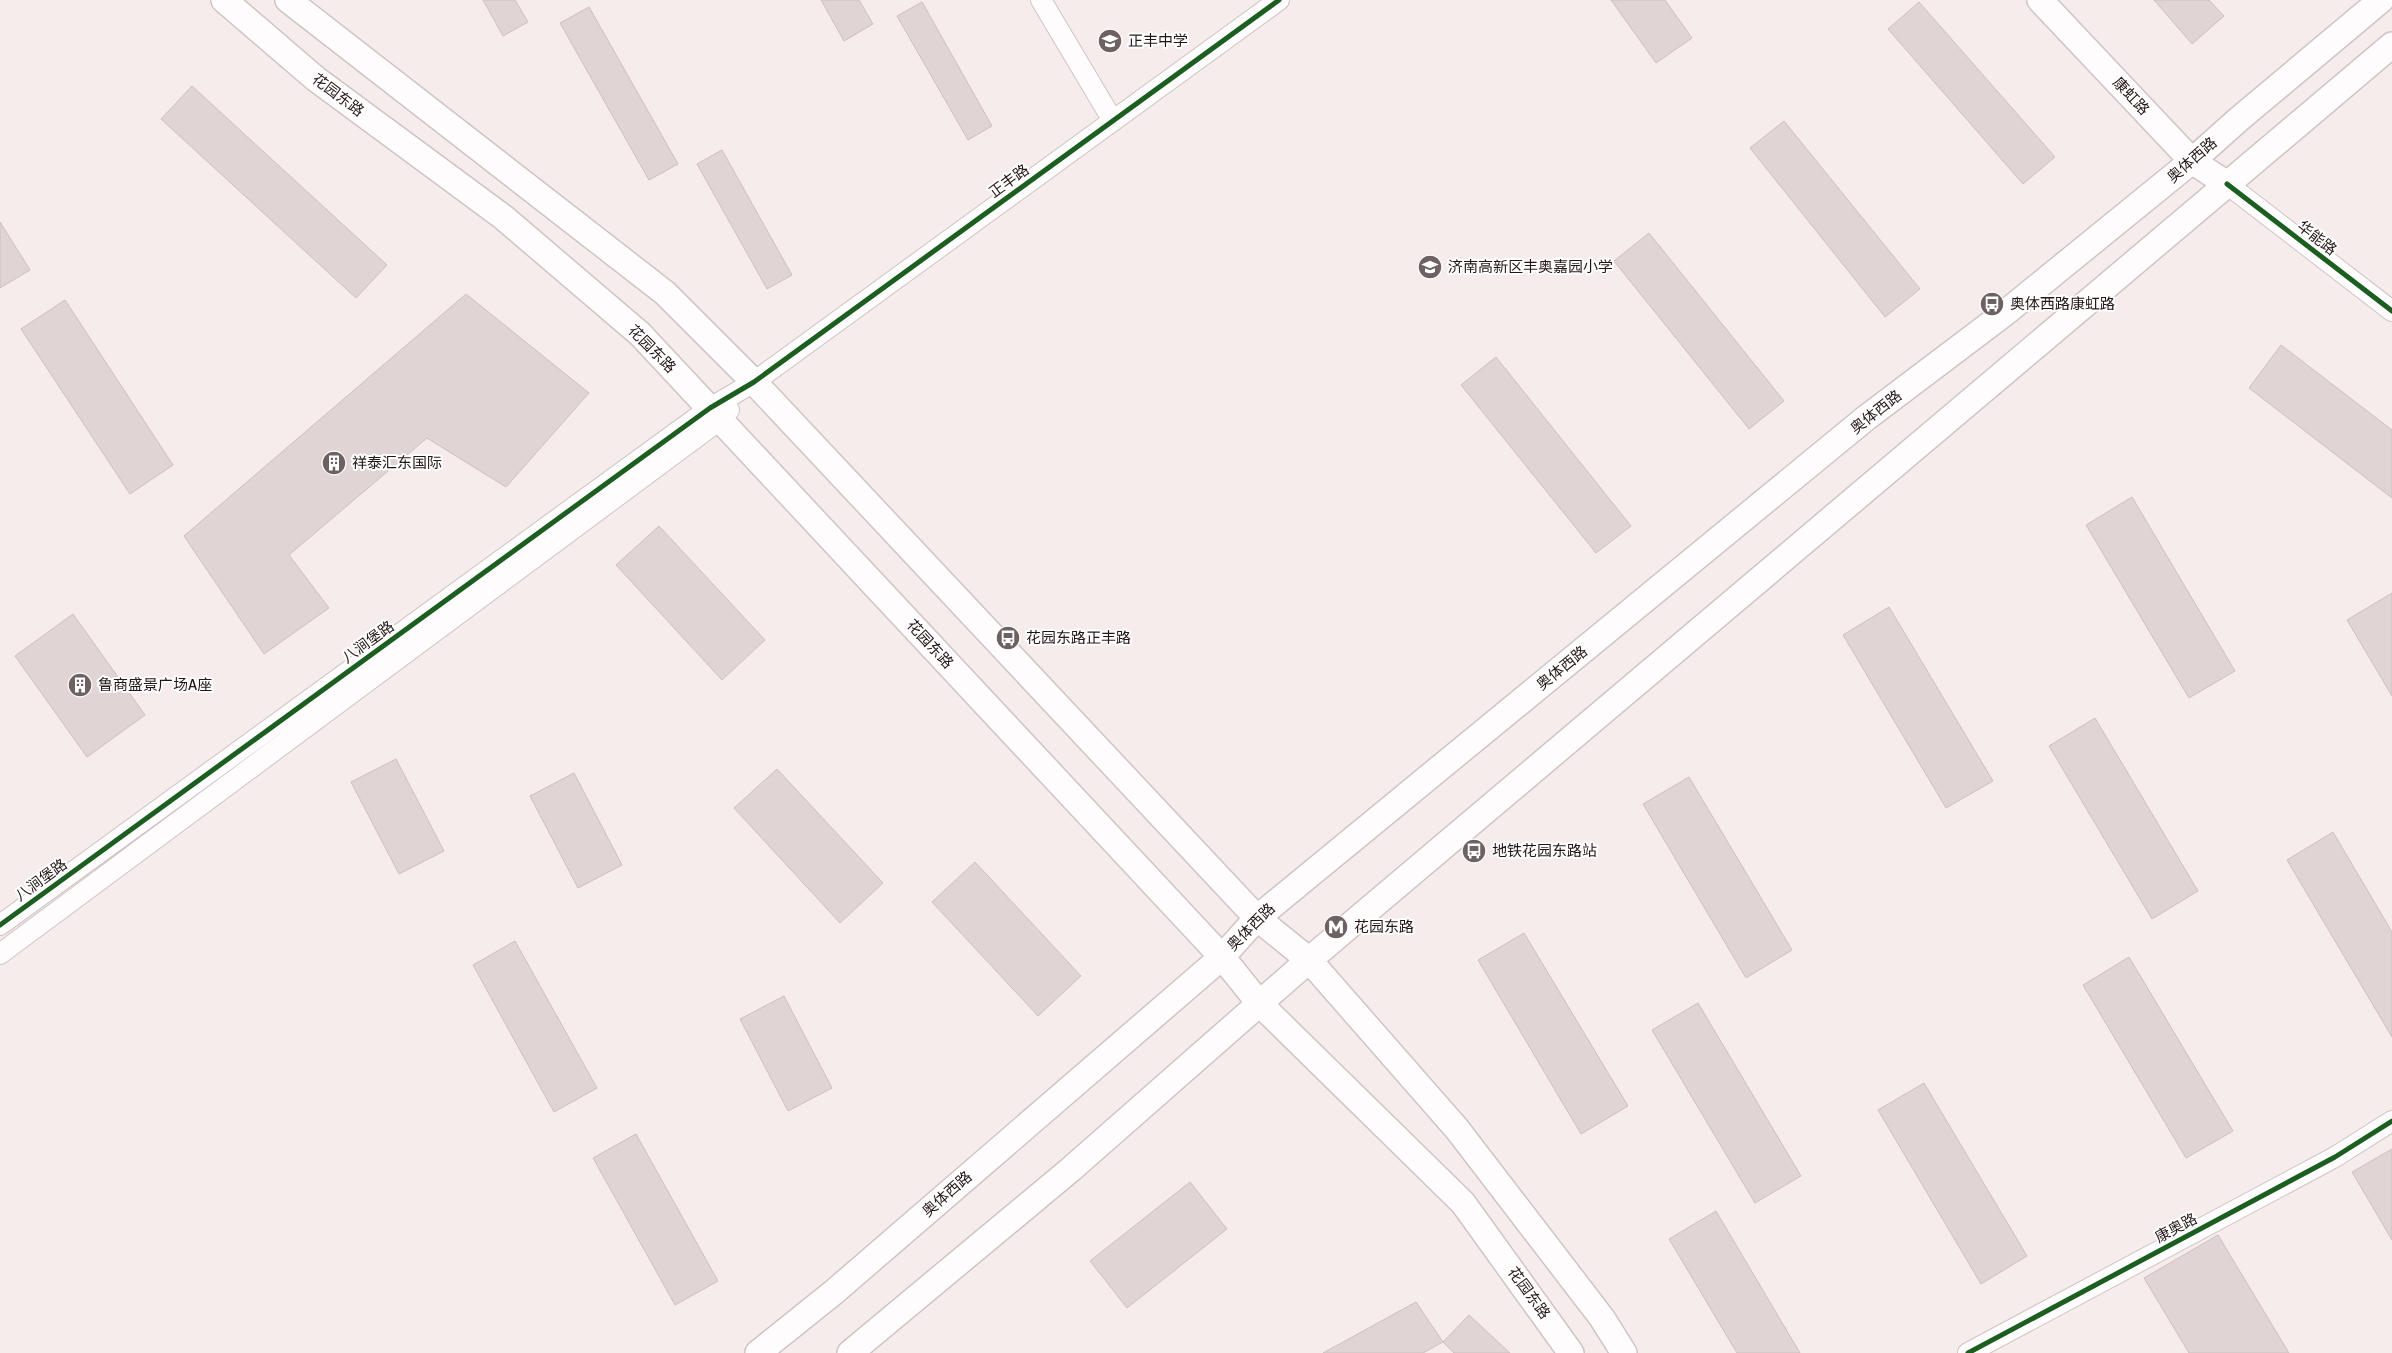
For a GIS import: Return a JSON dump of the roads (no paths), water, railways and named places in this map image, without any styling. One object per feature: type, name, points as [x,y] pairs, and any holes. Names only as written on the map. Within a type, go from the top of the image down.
[{"type":"main road","name":"花园东路","points":[[224,0],[316,79],[503,217],[640,334],[1222,957],[1260,1004],[1463,1203],[1571,1353]]},
{"type":"main road","points":[[288,0],[665,293],[754,382],[1257,918],[1309,960],[1457,1129],[1602,1318],[1624,1353]]},
{"type":"main road","name":"康虹路","points":[[2040,0],[2192,161],[2228,184]]},
{"type":"main road","name":"奥体西路","points":[[758,1353],[834,1292],[1222,957],[1257,918],[1866,418],[2005,313],[2192,161],[2381,0]]},
{"type":"main road","points":[[850,1353],[1070,1170],[1309,960],[2392,45]]},
{"type":"street","points":[[1041,0],[1113,121]]},
{"type":"street","name":"正丰路","points":[[754,382],[1280,0]]},
{"type":"street","name":"华能路","points":[[2228,184],[2392,311]]},
{"type":"street","name":"八涧堡路","points":[[0,954],[716,414],[754,382]]},
{"type":"street","name":"八涧堡路","points":[[0,925],[716,414]]},
{"type":"street","name":"康奥路","points":[[1968,1353],[2335,1157],[2392,1121]]},
{"type":"place","name":"正丰中学","points":[[1110,41]]},
{"type":"place","name":"济南高新区丰奥嘉园小学","points":[[1430,267]]},
{"type":"place","name":"奥体西路康虹路","points":[[1992,304]]},
{"type":"place","name":"祥泰汇东国际","points":[[334,463]]},
{"type":"place","name":"花园东路正丰路","points":[[1008,638]]},
{"type":"place","name":"鲁商盛景广场A座","points":[[80,685]]},
{"type":"place","name":"地铁花园东路站","points":[[1474,851]]},
{"type":"place","name":"花园东路","points":[[1336,927]]}]
